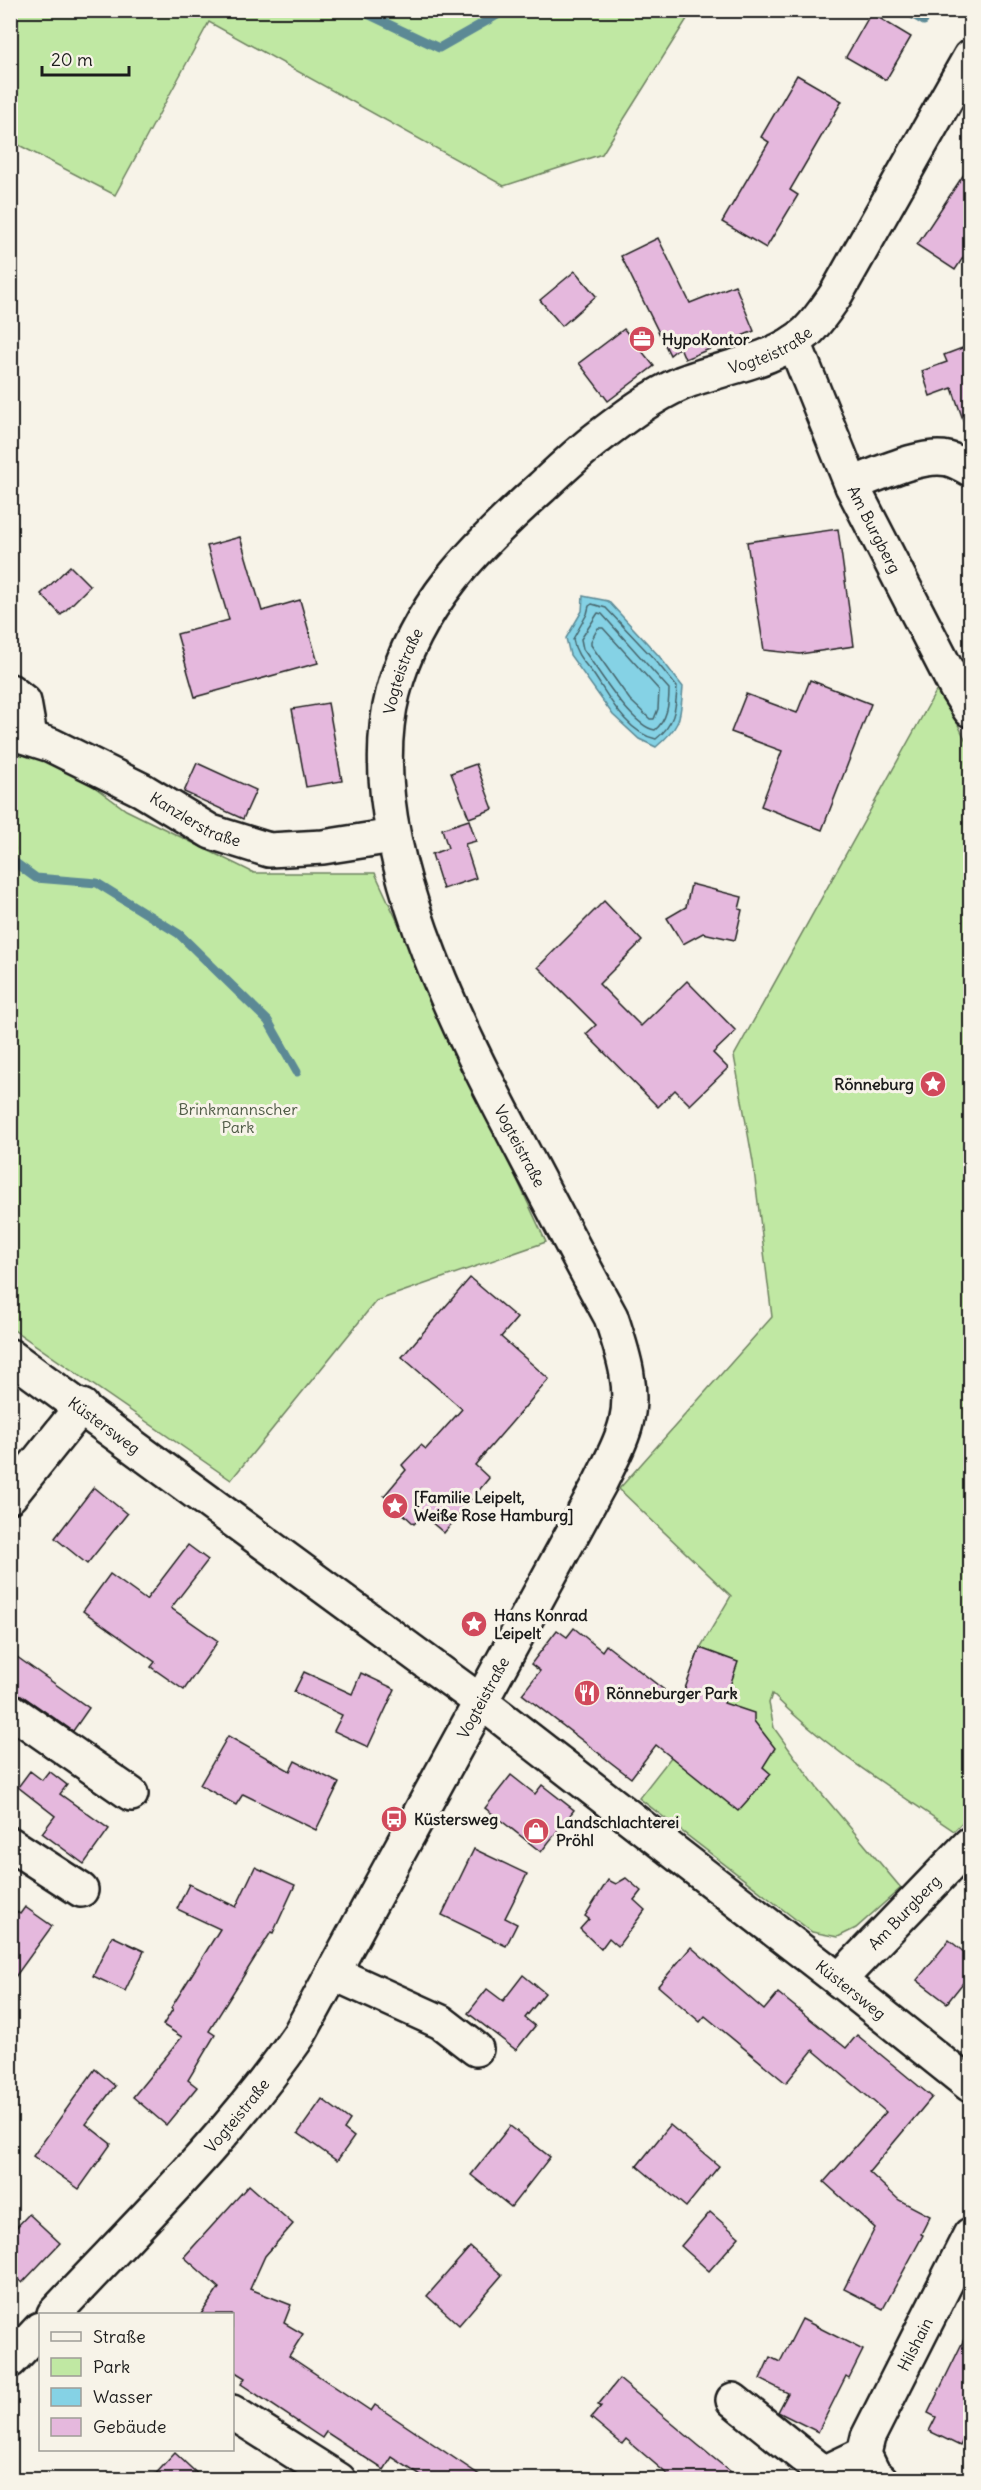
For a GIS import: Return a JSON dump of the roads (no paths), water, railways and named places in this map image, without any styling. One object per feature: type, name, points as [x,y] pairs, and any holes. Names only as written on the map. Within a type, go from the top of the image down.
[{"type":"street","name":"Vogteistraße","points":[[65,2311],[185,2178],[276,2068],[299,2035],[482,1702],[617,1448],[626,1423],[628,1387],[623,1352],[611,1317],[493,1095],[442,985],[424,939],[393,836],[386,749],[393,693],[415,636],[451,577],[520,506],[628,414],[681,384],[764,356],[794,342],[820,318],[835,296],[970,57]]},
{"type":"street","name":"Am Burgberg","points":[[794,342],[852,484],[956,688],[970,710]]},
{"type":"street","points":[[852,484],[921,460],[935,458],[947,459],[970,469]]},
{"type":"street","points":[[10,692],[24,702],[20,734]]},
{"type":"street","name":"Kanzlerstraße","points":[[20,734],[142,790],[210,832],[268,850],[323,847],[393,836]]},
{"type":"street","name":"Küstersweg","points":[[10,1356],[82,1406],[482,1702],[970,2085]]},
{"type":"street","points":[[10,1496],[82,1406]]},
{"type":"street","points":[[10,1710],[131,1794]]},
{"type":"street","points":[[10,1844],[81,1890]]},
{"type":"street","name":"Am Burgberg","points":[[839,1980],[970,1844]]},
{"type":"street","points":[[333,1973],[441,2022],[476,2049]]},
{"type":"street","name":"Hilshain","points":[[733,2400],[824,2473],[873,2467],[868,2436],[970,2235]]},
{"type":"street","points":[[10,2361],[39,2330]]},
{"type":"street","points":[[234,2413],[333,2478]]},
{"type":"water","points":[[583,596],[608,601],[659,656],[683,687],[678,721],[671,733],[656,747],[639,739],[613,715],[570,655],[566,638],[582,611]]},
{"type":"waterway","points":[[359,10],[439,48],[506,10]]},
{"type":"waterway","points":[[905,10],[924,21]]},
{"type":"waterway","points":[[10,859],[36,878],[97,883],[179,934],[268,1021],[297,1072]]},
{"type":"place","name":"HypoKontor","points":[[642,339]]},
{"type":"place","name":"Rönneburg","points":[[933,1084]]},
{"type":"place","name":"[Familie Leipelt, Weiße Rose Hamburg]","points":[[395,1506]]},
{"type":"place","name":"Hans Konrad Leipelt","points":[[474,1624]]},
{"type":"place","name":"Rönneburger Park","points":[[587,1693]]},
{"type":"place","name":"Küstersweg","points":[[394,1819]]},
{"type":"place","name":"Landschlachterei Pröhl","points":[[536,1831]]},
{"type":"park label","name":"Brinkmannscher Park","points":[[238,1118]]}]
